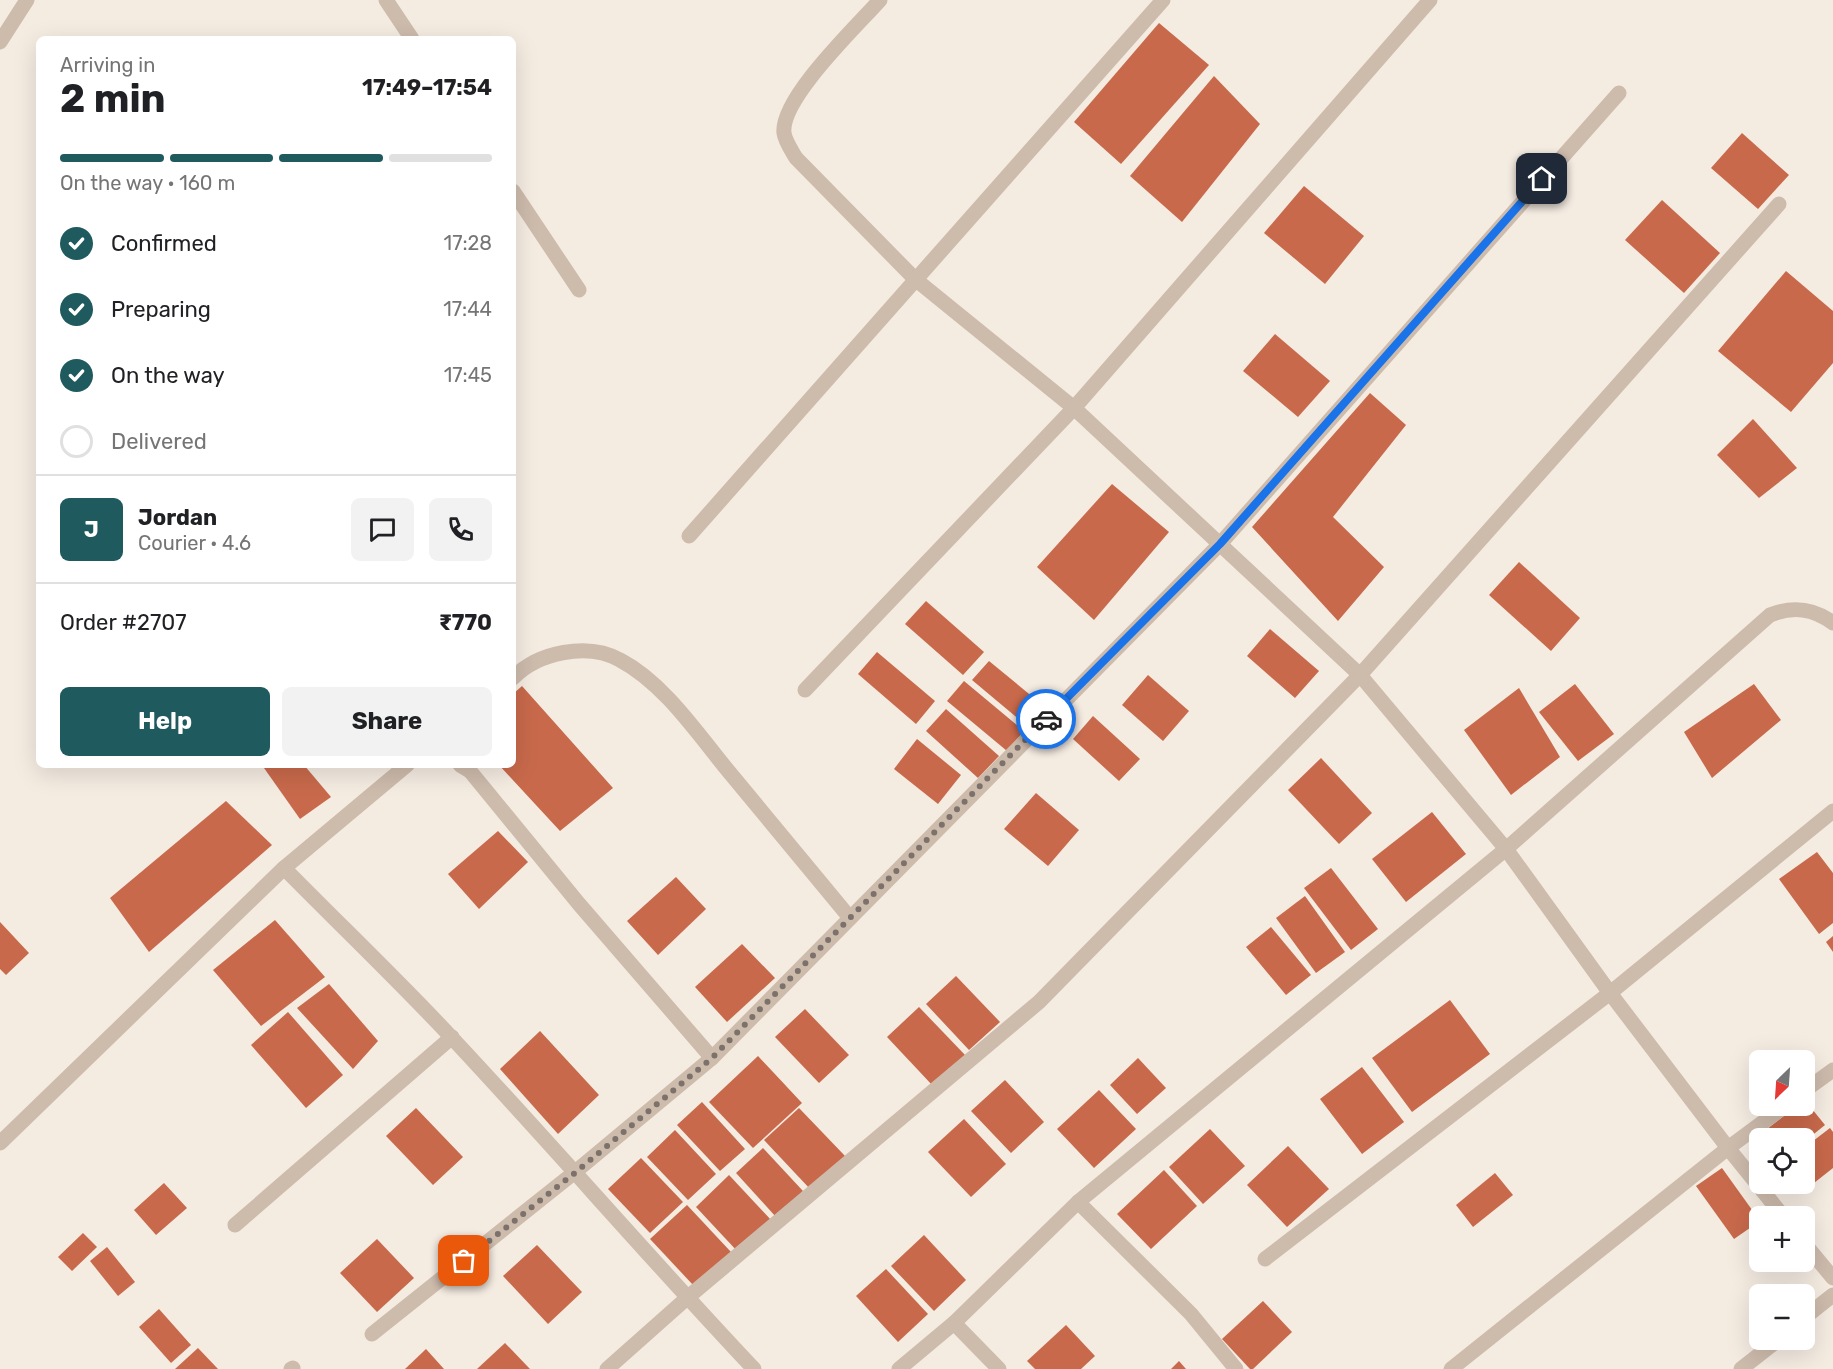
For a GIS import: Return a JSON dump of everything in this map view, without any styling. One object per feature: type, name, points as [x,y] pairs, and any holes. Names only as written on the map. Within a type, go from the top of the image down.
[{"type":"street","points":[[0,42],[27,0]]},
{"type":"street","points":[[386,0],[410,36]]},
{"type":"street","points":[[880,0],[806,81],[787,112],[784,133],[796,158],[915,279],[1074,408],[1360,675],[1506,849],[1610,993],[1775,1206]]},
{"type":"street","points":[[689,536],[1163,0]]},
{"type":"street","points":[[805,690],[1074,408],[1430,0]]},
{"type":"street","points":[[372,1334],[576,1172],[712,1058],[1220,544],[1619,93]]},
{"type":"street","points":[[516,196],[579,290]]},
{"type":"street","points":[[607,1369],[687,1298],[1038,1002],[1360,675],[1779,204]]},
{"type":"street","points":[[899,1369],[954,1323],[1078,1202],[1506,849],[1770,615],[1785,609],[1803,608],[1833,623]]},
{"type":"street","points":[[516,676],[537,662],[559,653],[578,651],[619,659],[660,691],[850,918]]},
{"type":"street","points":[[0,1143],[284,868],[403,768]]},
{"type":"street","points":[[465,768],[470,771],[579,904],[712,1058]]},
{"type":"street","points":[[1265,1259],[1610,993],[1833,811]]},
{"type":"street","points":[[284,868],[452,1038],[754,1369]]},
{"type":"street","points":[[235,1225],[452,1038]]},
{"type":"street","points":[[1815,1083],[1833,1070]]},
{"type":"street","points":[[1451,1369],[1771,1116]]},
{"type":"street","points":[[1078,1202],[1191,1314],[1236,1369]]},
{"type":"street","points":[[1815,1256],[1833,1278]]},
{"type":"street","points":[[1815,1309],[1833,1295]]},
{"type":"street","points":[[954,1323],[999,1369]]},
{"type":"street","points":[[1742,1369],[1766,1350]]},
{"type":"building","points":[[1159,23],[1209,65],[1121,164],[1074,122]]},
{"type":"building","points":[[1214,76],[1260,124],[1182,222],[1130,176]]},
{"type":"building","points":[[1742,133],[1789,175],[1758,209],[1711,168]]},
{"type":"building","points":[[1304,186],[1364,236],[1325,284],[1264,233]]},
{"type":"building","points":[[1662,200],[1720,253],[1684,293],[1625,240]]},
{"type":"building","points":[[1786,271],[1833,311],[1833,363],[1791,412],[1718,351]]},
{"type":"building","points":[[1275,334],[1330,381],[1298,417],[1243,371]]},
{"type":"building","points":[[1370,393],[1406,425],[1333,517],[1384,567],[1338,621],[1252,527]]},
{"type":"building","points":[[1753,419],[1797,468],[1759,498],[1717,455]]},
{"type":"building","points":[[1112,484],[1169,532],[1094,620],[1037,567]]},
{"type":"building","points":[[1519,562],[1580,618],[1551,651],[1489,595]]},
{"type":"building","points":[[926,601],[984,652],[963,675],[905,624]]},
{"type":"building","points":[[1270,629],[1319,671],[1295,698],[1247,656]]},
{"type":"building","points":[[877,652],[935,701],[916,724],[858,674]]},
{"type":"building","points":[[989,661],[1045,707],[1028,727],[972,680]]},
{"type":"building","points":[[1148,675],[1189,711],[1163,741],[1122,705]]},
{"type":"building","points":[[964,681],[1024,731],[1007,751],[947,701]]},
{"type":"building","points":[[1575,684],[1614,734],[1578,761],[1539,712]]},
{"type":"building","points":[[1754,684],[1781,720],[1712,778],[1684,732]]},
{"type":"building","points":[[522,686],[613,788],[560,831],[502,768],[516,768],[516,691]]},
{"type":"building","points":[[1519,688],[1560,757],[1511,795],[1464,730]]},
{"type":"building","points":[[946,709],[999,756],[978,778],[926,731]]},
{"type":"building","points":[[1093,716],[1140,759],[1119,781],[1073,739]]},
{"type":"building","points":[[917,739],[961,775],[938,804],[894,769]]},
{"type":"building","points":[[1321,758],[1372,813],[1339,844],[1288,790]]},
{"type":"building","points":[[264,768],[307,768],[331,797],[300,819]]},
{"type":"building","points":[[1036,793],[1079,830],[1048,866],[1004,829]]},
{"type":"building","points":[[226,801],[272,845],[149,952],[110,898]]},
{"type":"building","points":[[1432,812],[1466,854],[1406,902],[1372,859]]},
{"type":"building","points":[[498,831],[528,862],[479,909],[448,874]]},
{"type":"building","points":[[1817,852],[1833,873],[1833,923],[1819,934],[1779,879]]},
{"type":"building","points":[[1331,868],[1378,929],[1351,950],[1304,888]]},
{"type":"building","points":[[676,877],[706,909],[658,955],[627,921]]},
{"type":"building","points":[[1305,896],[1345,952],[1316,973],[1276,918]]},
{"type":"building","points":[[275,920],[325,977],[261,1026],[213,970]]},
{"type":"building","points":[[0,922],[29,953],[6,975],[0,969]]},
{"type":"building","points":[[1271,927],[1311,975],[1286,995],[1246,947]]},
{"type":"building","points":[[1833,936],[1833,952],[1826,942]]},
{"type":"building","points":[[742,944],[775,978],[727,1022],[695,987]]},
{"type":"building","points":[[956,976],[1000,1022],[969,1050],[926,1004]]},
{"type":"building","points":[[329,984],[378,1041],[353,1069],[297,1008]]},
{"type":"building","points":[[1450,1000],[1490,1054],[1412,1112],[1372,1058]]},
{"type":"building","points":[[919,1007],[966,1056],[933,1086],[887,1037]]},
{"type":"building","points":[[805,1009],[849,1055],[819,1083],[775,1037]]},
{"type":"building","points":[[288,1012],[343,1075],[306,1108],[251,1045]]},
{"type":"building","points":[[540,1031],[599,1095],[558,1134],[500,1069]]},
{"type":"building","points":[[758,1056],[802,1103],[753,1148],[709,1102]]},
{"type":"building","points":[[1138,1058],[1166,1088],[1137,1114],[1110,1085]]},
{"type":"building","points":[[1362,1067],[1404,1122],[1362,1154],[1320,1099]]},
{"type":"building","points":[[1005,1080],[1044,1122],[1011,1153],[971,1111]]},
{"type":"building","points":[[1099,1090],[1136,1129],[1094,1168],[1057,1129]]},
{"type":"building","points":[[702,1102],[745,1149],[720,1171],[677,1125]]},
{"type":"building","points":[[416,1108],[463,1157],[433,1185],[386,1136]]},
{"type":"building","points":[[799,1108],[846,1157],[811,1190],[764,1140]]},
{"type":"building","points":[[1815,1113],[1825,1125],[1815,1133],[1815,1128],[1768,1128],[1784,1116],[1815,1116]]},
{"type":"building","points":[[964,1119],[1006,1164],[971,1197],[928,1152]]},
{"type":"building","points":[[1830,1128],[1833,1132],[1833,1168],[1815,1182],[1815,1140]]},
{"type":"building","points":[[1210,1129],[1245,1166],[1203,1204],[1169,1167]]},
{"type":"building","points":[[675,1130],[716,1174],[688,1200],[647,1157]]},
{"type":"building","points":[[1288,1146],[1329,1189],[1287,1227],[1247,1185]]},
{"type":"building","points":[[763,1148],[803,1191],[776,1217],[736,1173]]},
{"type":"building","points":[[641,1158],[683,1202],[650,1233],[608,1189]]},
{"type":"building","points":[[1722,1168],[1749,1206],[1749,1229],[1734,1239],[1696,1186]]},
{"type":"building","points":[[1164,1170],[1197,1206],[1151,1249],[1117,1214]]},
{"type":"building","points":[[1495,1173],[1513,1195],[1473,1227],[1456,1205]]},
{"type":"building","points":[[729,1175],[772,1221],[738,1252],[696,1207]]},
{"type":"building","points":[[164,1183],[187,1208],[156,1235],[134,1210]]},
{"type":"building","points":[[687,1205],[731,1252],[694,1286],[650,1239]]},
{"type":"building","points":[[83,1233],[97,1247],[72,1271],[58,1257]]},
{"type":"building","points":[[924,1235],[966,1280],[934,1311],[891,1266]]},
{"type":"building","points":[[377,1239],[414,1278],[377,1312],[340,1273]]},
{"type":"building","points":[[537,1245],[582,1292],[548,1324],[503,1276]]},
{"type":"building","points":[[107,1247],[135,1282],[118,1296],[90,1261]]},
{"type":"building","points":[[886,1269],[928,1314],[898,1342],[856,1296]]},
{"type":"building","points":[[1263,1301],[1292,1332],[1253,1369],[1250,1369],[1222,1339]]},
{"type":"building","points":[[159,1309],[191,1345],[171,1363],[139,1327]]},
{"type":"building","points":[[1066,1325],[1095,1356],[1081,1369],[1035,1369],[1027,1361]]},
{"type":"building","points":[[505,1343],[530,1369],[477,1369]]},
{"type":"building","points":[[198,1348],[218,1369],[175,1369]]},
{"type":"building","points":[[426,1349],[444,1369],[405,1369]]},
{"type":"building","points":[[1179,1361],[1186,1369],[1171,1369]]},
{"type":"way so far","points":[[464,1261],[576,1172],[712,1058],[1046,719]]},
{"type":"route","points":[[1046,719],[1220,544],[1542,179]]}]
